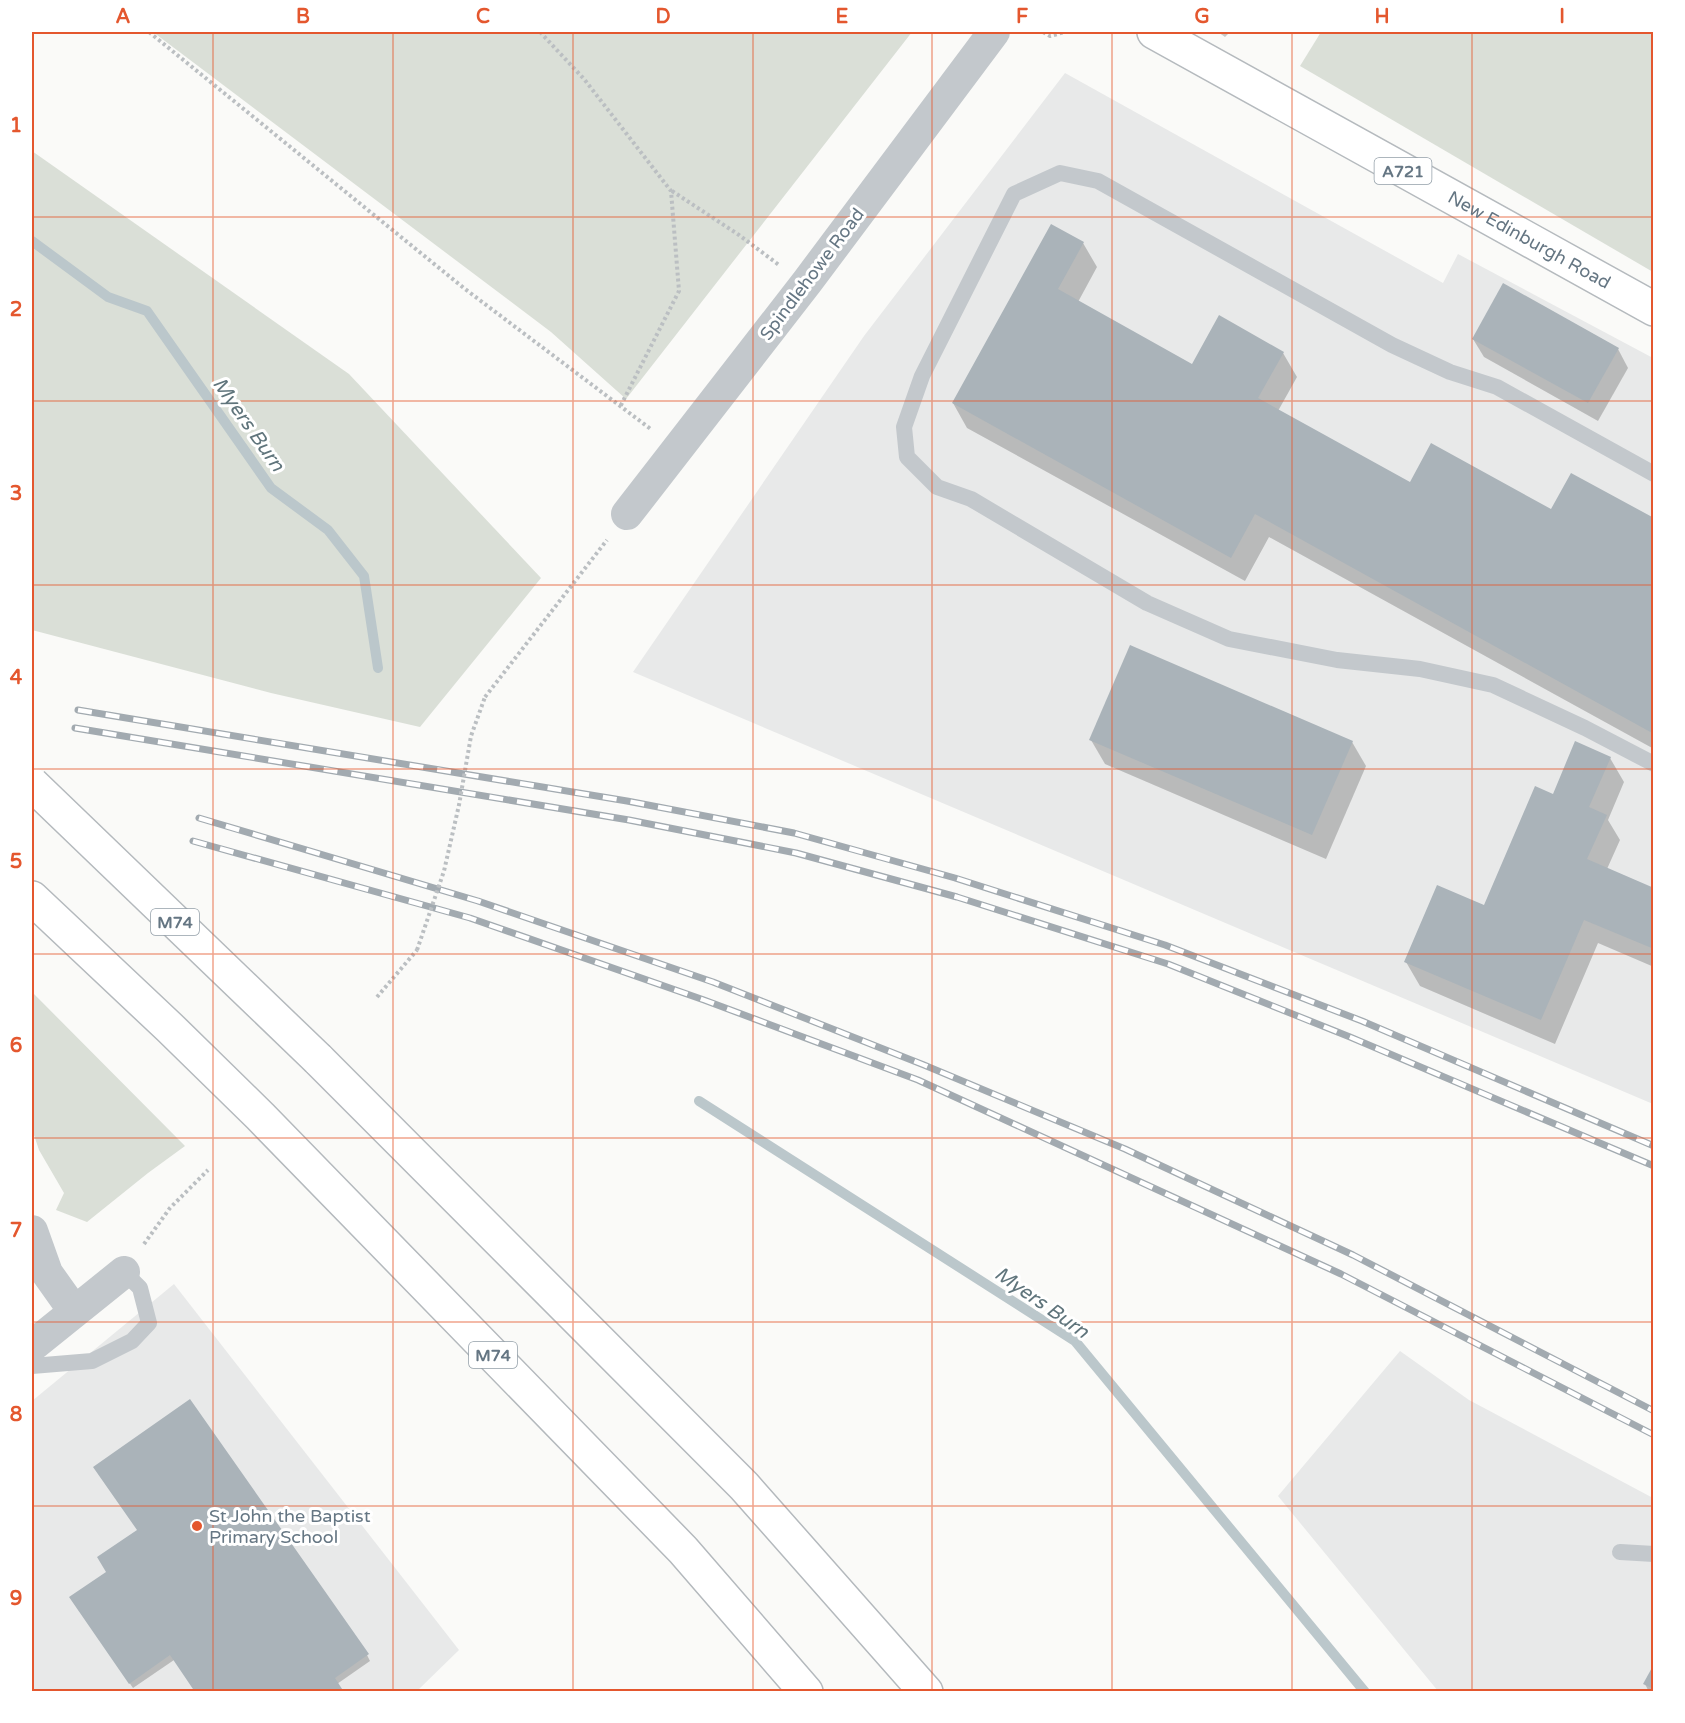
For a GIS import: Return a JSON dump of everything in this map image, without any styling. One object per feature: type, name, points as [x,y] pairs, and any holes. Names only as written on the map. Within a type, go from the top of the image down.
[{"type":"main road","name":"New Edinburgh Road","points":[[1154,32],[1653,309]]},
{"type":"main road","name":"M74","points":[[32,784],[318,1059],[744,1486],[926,1692]]},
{"type":"main road","name":"M74","points":[[32,898],[277,1133],[682,1550],[806,1692]]},
{"type":"street","name":"Spindlehowe Road","points":[[627,514],[807,282],[994,32]]},
{"type":"street","points":[[32,1232],[47,1273],[74,1311]]},
{"type":"street","points":[[32,1346],[124,1272]]},
{"type":"lane","points":[[1653,474],[1497,387],[1450,372],[1392,345],[1098,181],[1060,173],[1014,194],[922,376],[904,427],[907,457],[937,487],[971,499],[1147,603],[1229,639],[1336,660],[1420,669],[1493,685],[1586,728],[1653,764]]},
{"type":"lane","points":[[32,1366],[92,1361],[132,1341],[149,1323],[140,1288],[124,1272]]},
{"type":"lane","points":[[1620,1552],[1653,1554]]},
{"type":"path","points":[[149,32],[465,289],[678,450]]},
{"type":"path","points":[[540,32],[584,79],[671,191],[739,235],[772,261],[807,282]]},
{"type":"path","points":[[1043,32],[1050,36],[1065,32]]},
{"type":"path","points":[[620,407],[679,291],[671,191]]},
{"type":"path","points":[[377,997],[417,950],[444,871],[471,736],[485,697],[627,514]]},
{"type":"path","points":[[124,1272],[170,1208],[208,1170]]},
{"type":"shaded area","points":[[153,32],[912,32],[626,399],[551,332]]},
{"type":"shaded area","points":[[1321,32],[1653,32],[1653,272],[1300,66]]},
{"type":"shaded area","points":[[1065,73],[1443,283],[1458,254],[1653,358],[1653,1104],[633,672],[864,336]]},
{"type":"shaded area","points":[[32,151],[349,374],[541,578],[420,727],[271,693],[32,630]]},
{"type":"shaded area","points":[[32,992],[185,1146],[87,1222],[56,1210],[64,1193],[39,1150],[32,1129]]},
{"type":"shaded area","name":"St John the Baptist Primary School","points":[[174,1284],[459,1650],[417,1691],[32,1692],[32,1401]]},
{"type":"shaded area","points":[[1400,1351],[1469,1400],[1653,1498],[1653,1691],[1438,1691],[1278,1496]]},
{"type":"building","points":[[1051,224],[1084,242],[1058,289],[1192,364],[1219,315],[1284,352],[1258,398],[1410,482],[1431,443],[1551,509],[1571,473],[1654,518],[1654,734],[1255,514],[1231,558],[952,403]]},
{"type":"building","points":[[1503,283],[1619,348],[1588,403],[1472,339]]},
{"type":"building","points":[[1130,645],[1353,741],[1312,835],[1089,740]]},
{"type":"building","points":[[1575,741],[1611,757],[1589,807],[1607,815],[1587,859],[1654,888],[1654,949],[1584,920],[1541,1020],[1404,962],[1437,885],[1484,905],[1535,786],[1553,794]]},
{"type":"building","points":[[190,1399],[369,1654],[335,1678],[344,1692],[195,1692],[170,1655],[129,1684],[69,1597],[106,1572],[97,1557],[137,1530],[93,1467]]},
{"type":"building","points":[[1654,1664],[1654,1689],[1643,1684]]},
{"type":"waterway","name":"Myers Burn","points":[[32,241],[108,297],[147,311],[271,488],[328,530],[364,576],[378,668]]},
{"type":"waterway","name":"Myers Burn","points":[[699,1101],[1075,1341],[1365,1692]]},
{"type":"railway","points":[[78,710],[627,801],[794,833],[955,878],[1165,945],[1362,1021],[1654,1146]]},
{"type":"railway","points":[[75,728],[629,820],[796,853],[957,897],[1168,964],[1350,1037],[1654,1166]]},
{"type":"railway","points":[[199,818],[478,901],[713,982],[924,1065],[1125,1149],[1353,1255],[1654,1411]]},
{"type":"railway","points":[[193,841],[470,918],[704,1000],[918,1080],[1341,1274],[1654,1435]]},
{"type":"place","name":"St John the Baptist Primary School","points":[[197,1526]]}]
